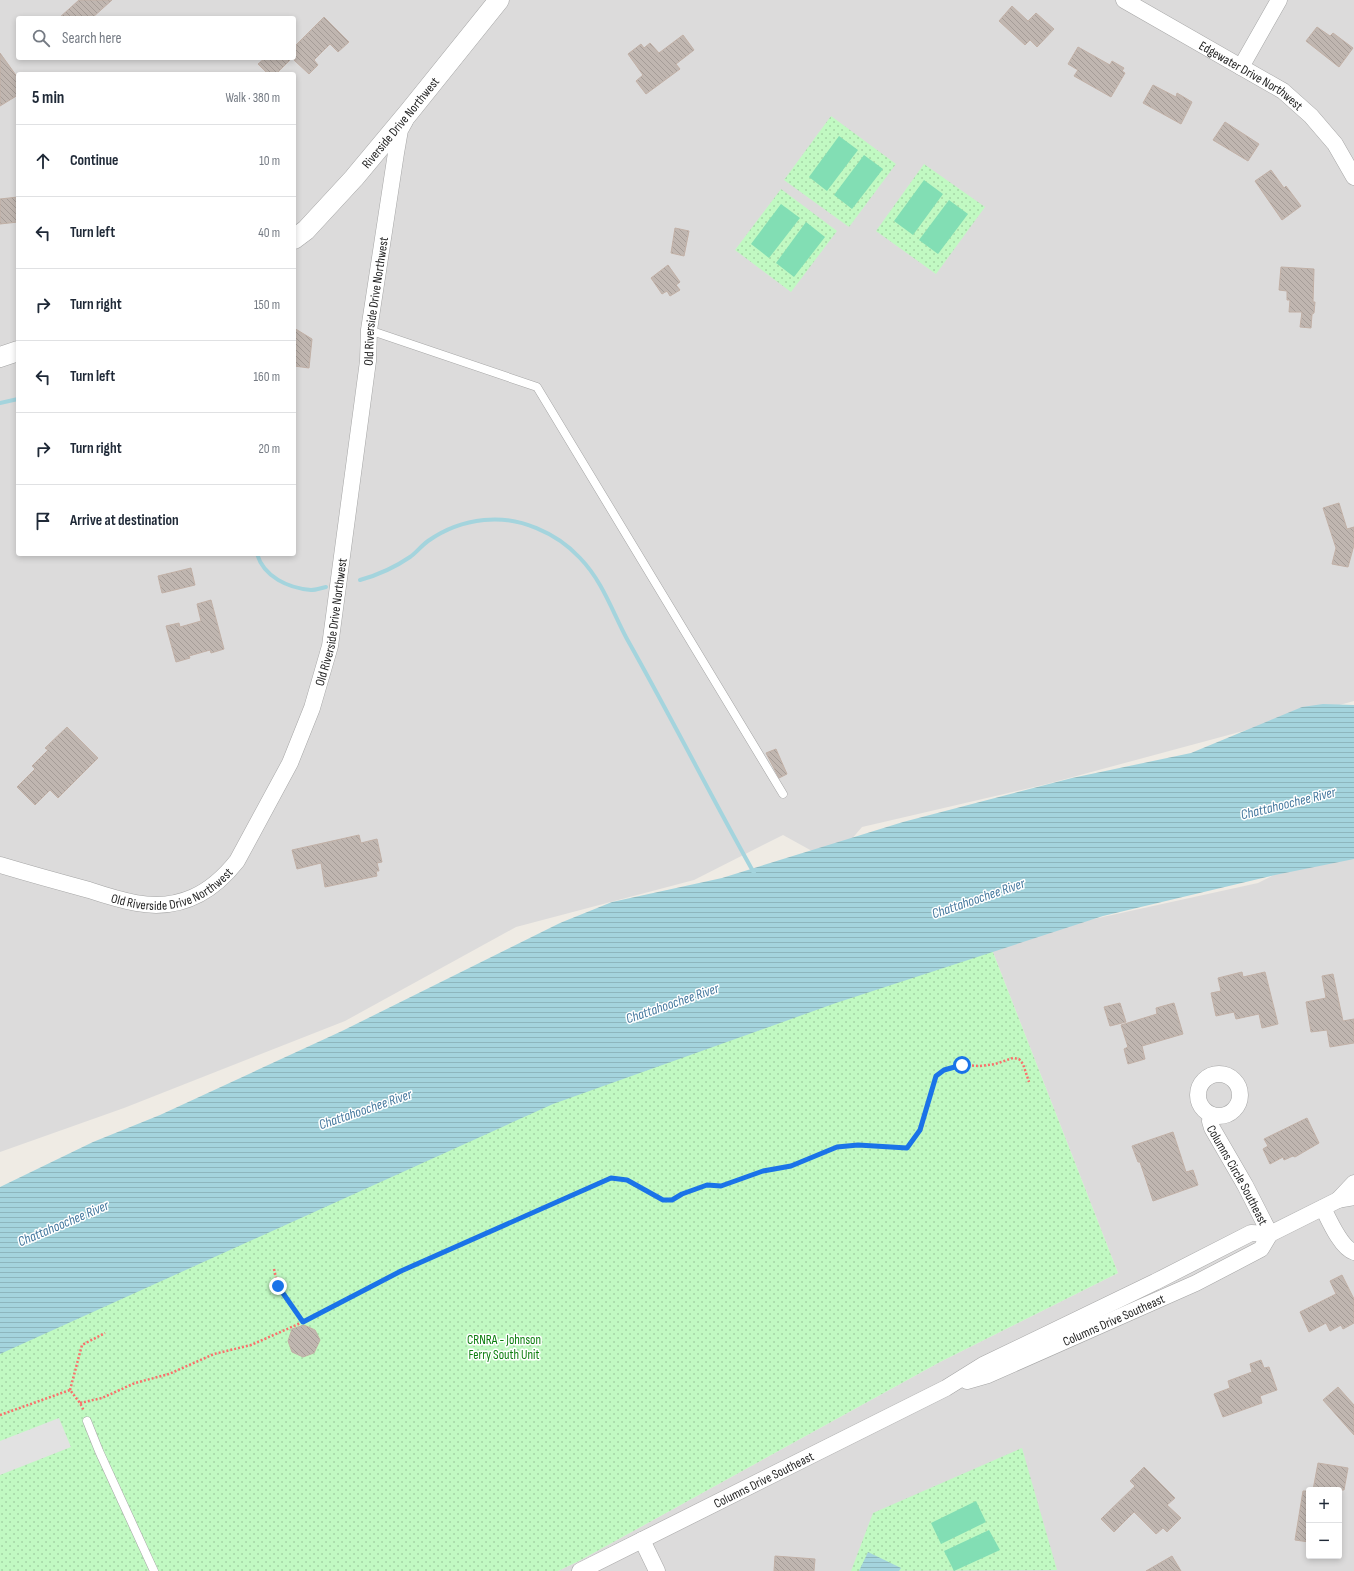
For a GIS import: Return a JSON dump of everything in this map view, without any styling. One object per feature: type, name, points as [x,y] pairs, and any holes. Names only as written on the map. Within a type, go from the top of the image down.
[{"type":"street","name":"Riverside Drive Northwest","points":[[296,238],[306,230],[354,178],[499,0]]},
{"type":"street","name":"Edgewater Drive Northwest","points":[[1124,0],[1282,91],[1311,116],[1335,144],[1354,177]]},
{"type":"street","points":[[1241,67],[1279,0]]},
{"type":"street","name":"Old Riverside Drive Northwest","points":[[0,865],[136,904],[161,905],[186,901],[199,896],[226,876],[237,861],[290,763],[312,708],[330,646],[368,361],[369,330],[400,130],[409,112]]},
{"type":"street","points":[[0,358],[16,353]]},
{"type":"street","name":"Columns Circle Southeast","points":[[1212,1115],[1210,1121],[1212,1128],[1270,1234]]},
{"type":"street","name":"Columns Drive Southeast","points":[[1338,1200],[1354,1183]]},
{"type":"street","name":"Columns Drive Southeast","points":[[580,1571],[946,1388],[983,1365],[1159,1290],[1251,1233],[1270,1234],[1338,1200],[1354,1197]]},
{"type":"street","points":[[1322,1208],[1338,1237],[1350,1251],[1354,1252]]},
{"type":"street","points":[[642,1540],[657,1571]]},
{"type":"lane","points":[[369,330],[537,387],[783,794]]},
{"type":"lane","points":[[88,1421],[99,1451],[154,1571]]},
{"type":"path","points":[[80,1403],[102,1398],[135,1383],[169,1374],[214,1354],[252,1345],[303,1322],[401,1271],[611,1178],[627,1180],[663,1200],[672,1200],[682,1194],[707,1185],[721,1186],[763,1171],[791,1166],[837,1147],[858,1145],[907,1148],[920,1130],[936,1076],[944,1070],[962,1065],[980,1066],[995,1064],[1013,1058],[1019,1058],[1023,1064],[1029,1082]]},
{"type":"path","points":[[274,1269],[278,1286],[303,1322]]},
{"type":"path","points":[[70,1390],[82,1345],[105,1333]]},
{"type":"path","points":[[70,1390],[80,1403],[88,1421]]},
{"type":"path","points":[[0,1415],[70,1390]]},
{"type":"shaded area","points":[[0,0],[1354,0],[1354,701],[1047,784],[862,827],[832,862],[783,835],[694,880],[516,927],[345,1021],[124,1108],[0,1152]]},
{"type":"shaded area","points":[[1347,838],[1354,838],[1354,1571],[558,1571],[579,1561],[940,1362],[1118,1273],[989,942],[1258,883]]},
{"type":"shaded area","points":[[59,1418],[71,1447],[0,1475],[0,1441]]},
{"type":"green space","points":[[831,116],[896,164],[849,227],[784,180]]},
{"type":"green space","points":[[839,136],[858,150],[827,191],[809,177]]},
{"type":"green space","points":[[864,155],[883,169],[852,209],[834,195]]},
{"type":"green space","points":[[924,164],[985,207],[936,274],[876,231]]},
{"type":"green space","points":[[924,180],[943,194],[913,235],[894,221]]},
{"type":"green space","points":[[781,189],[837,231],[791,292],[735,250]]},
{"type":"green space","points":[[949,200],[968,214],[938,254],[919,240]]},
{"type":"green space","points":[[781,204],[800,218],[769,258],[751,244]]},
{"type":"green space","points":[[806,222],[825,237],[794,277],[776,263]]},
{"type":"green space","name":"CRNRA - Johnson Ferry South Unit","points":[[989,942],[1118,1273],[940,1362],[579,1561],[558,1571],[0,1571],[0,1318],[192,1232]]},
{"type":"green space","points":[[1022,1448],[1057,1570],[851,1571],[873,1513]]},
{"type":"green space","points":[[976,1501],[986,1522],[941,1544],[931,1523]]},
{"type":"green space","points":[[989,1530],[1000,1550],[954,1571],[944,1551]]},
{"type":"water","name":"Chattahoochee River","points":[[1323,704],[1354,705],[1354,859],[1275,875],[1103,916],[836,1003],[553,1104],[0,1354],[0,1187],[93,1142],[160,1115],[342,1031],[560,923],[612,902],[722,878],[903,822],[1072,778],[1191,753],[1302,707]]},
{"type":"water","points":[[868,1552],[901,1568],[899,1571],[859,1571]]},
{"type":"building","points":[[79,0],[112,0],[94,16],[61,16]]},
{"type":"building","points":[[1012,6],[1028,21],[1036,13],[1054,29],[1037,47],[1030,40],[1025,45],[999,21]]},
{"type":"building","points":[[324,17],[349,42],[338,52],[330,44],[314,60],[318,65],[309,74],[294,60],[296,60],[296,45]]},
{"type":"building","points":[[1317,27],[1330,36],[1333,33],[1353,48],[1339,67],[1306,41]]},
{"type":"building","points":[[683,35],[694,50],[676,64],[680,69],[646,94],[636,81],[643,75],[628,54],[641,44],[644,48],[650,43],[659,53]]},
{"type":"building","points":[[1078,47],[1110,65],[1112,61],[1124,68],[1122,71],[1125,73],[1111,97],[1074,76],[1078,70],[1068,64]]},
{"type":"building","points":[[0,53],[16,75],[16,96],[0,106]]},
{"type":"building","points":[[263,60],[290,60],[278,72],[266,72],[258,64]]},
{"type":"building","points":[[1153,85],[1176,97],[1177,93],[1192,102],[1181,124],[1143,103]]},
{"type":"building","points":[[1225,122],[1259,144],[1248,161],[1213,140]]},
{"type":"building","points":[[1271,170],[1284,188],[1286,186],[1301,206],[1282,220],[1255,181]]},
{"type":"building","points":[[16,197],[16,222],[0,224],[0,199]]},
{"type":"building","points":[[675,228],[689,231],[684,256],[671,253]]},
{"type":"building","points":[[668,265],[680,282],[676,285],[680,290],[670,296],[667,291],[662,294],[651,278]]},
{"type":"building","points":[[1281,267],[1314,269],[1313,302],[1315,302],[1311,328],[1300,327],[1302,312],[1289,312],[1290,300],[1287,300],[1287,291],[1279,290]]},
{"type":"building","points":[[296,329],[312,339],[309,368],[296,366]]},
{"type":"building","points":[[1339,503],[1347,529],[1354,527],[1354,545],[1348,567],[1332,564],[1336,548],[1323,508]]},
{"type":"building","points":[[191,568],[195,585],[162,593],[158,576]]},
{"type":"building","points":[[211,600],[224,649],[211,653],[210,650],[189,656],[190,658],[176,662],[166,626],[179,623],[180,627],[201,621],[197,604]]},
{"type":"building","points":[[67,727],[98,758],[58,798],[50,790],[35,805],[17,787],[35,769],[32,766],[48,750],[45,748]]},
{"type":"building","points":[[776,749],[787,774],[779,778],[766,753]]},
{"type":"building","points":[[359,835],[361,843],[377,839],[382,862],[377,863],[379,871],[376,871],[377,876],[325,887],[321,863],[297,869],[292,850]]},
{"type":"building","points":[[1242,972],[1243,977],[1265,972],[1278,1024],[1262,1028],[1259,1014],[1236,1019],[1234,1012],[1216,1016],[1211,993],[1221,991],[1218,978]]},
{"type":"building","points":[[1333,974],[1343,1021],[1354,1019],[1354,1043],[1330,1047],[1327,1030],[1311,1032],[1306,1002],[1326,998],[1322,976]]},
{"type":"building","points":[[1120,1003],[1126,1022],[1110,1026],[1104,1007]]},
{"type":"building","points":[[1174,1003],[1183,1034],[1142,1046],[1145,1059],[1128,1064],[1124,1049],[1128,1047],[1121,1025],[1157,1014],[1156,1008]]},
{"type":"building","points":[[1307,1118],[1319,1143],[1295,1157],[1293,1156],[1284,1160],[1283,1157],[1270,1164],[1263,1149],[1268,1146],[1264,1139]]},
{"type":"building","points":[[1173,1132],[1186,1172],[1193,1170],[1198,1185],[1153,1201],[1140,1162],[1138,1162],[1132,1146]]},
{"type":"building","points":[[1342,1275],[1354,1299],[1354,1323],[1343,1329],[1341,1325],[1330,1331],[1326,1323],[1309,1332],[1300,1312],[1336,1294],[1330,1281]]},
{"type":"building","points":[[304,1325],[315,1330],[320,1340],[314,1353],[303,1357],[292,1352],[288,1341],[292,1329]]},
{"type":"building","points":[[1261,1360],[1264,1368],[1269,1367],[1277,1390],[1260,1396],[1262,1403],[1223,1417],[1214,1394],[1230,1388],[1228,1381],[1252,1372],[1250,1364]]},
{"type":"building","points":[[1338,1387],[1354,1405],[1354,1435],[1323,1400]]},
{"type":"building","points":[[1318,1463],[1348,1468],[1344,1490],[1342,1490],[1342,1487],[1314,1487]]},
{"type":"building","points":[[1144,1467],[1175,1498],[1167,1505],[1181,1518],[1167,1532],[1163,1528],[1156,1534],[1134,1512],[1114,1532],[1101,1519],[1135,1486],[1130,1481]]},
{"type":"building","points":[[1303,1491],[1306,1491],[1306,1542],[1295,1540]]},
{"type":"building","points":[[775,1556],[815,1559],[814,1571],[774,1571]]},
{"type":"building","points":[[1172,1556],[1181,1571],[1146,1571]]},
{"type":"waterway","points":[[0,403],[16,399]]},
{"type":"waterway","points":[[360,580],[398,565],[428,541],[441,533],[462,524],[477,521],[497,519],[524,524],[549,534],[571,549],[588,567],[601,587],[627,639],[754,873]]},
{"type":"waterway","points":[[258,556],[260,562],[271,575],[286,584],[311,590],[326,587]]},
{"type":"route","points":[[278,1286],[303,1322],[401,1271],[574,1193],[611,1178],[627,1180],[663,1200],[672,1200],[682,1194],[707,1185],[721,1186],[763,1171],[791,1166],[837,1147],[858,1145],[907,1148],[920,1130],[936,1076],[944,1070],[962,1065]]}]
